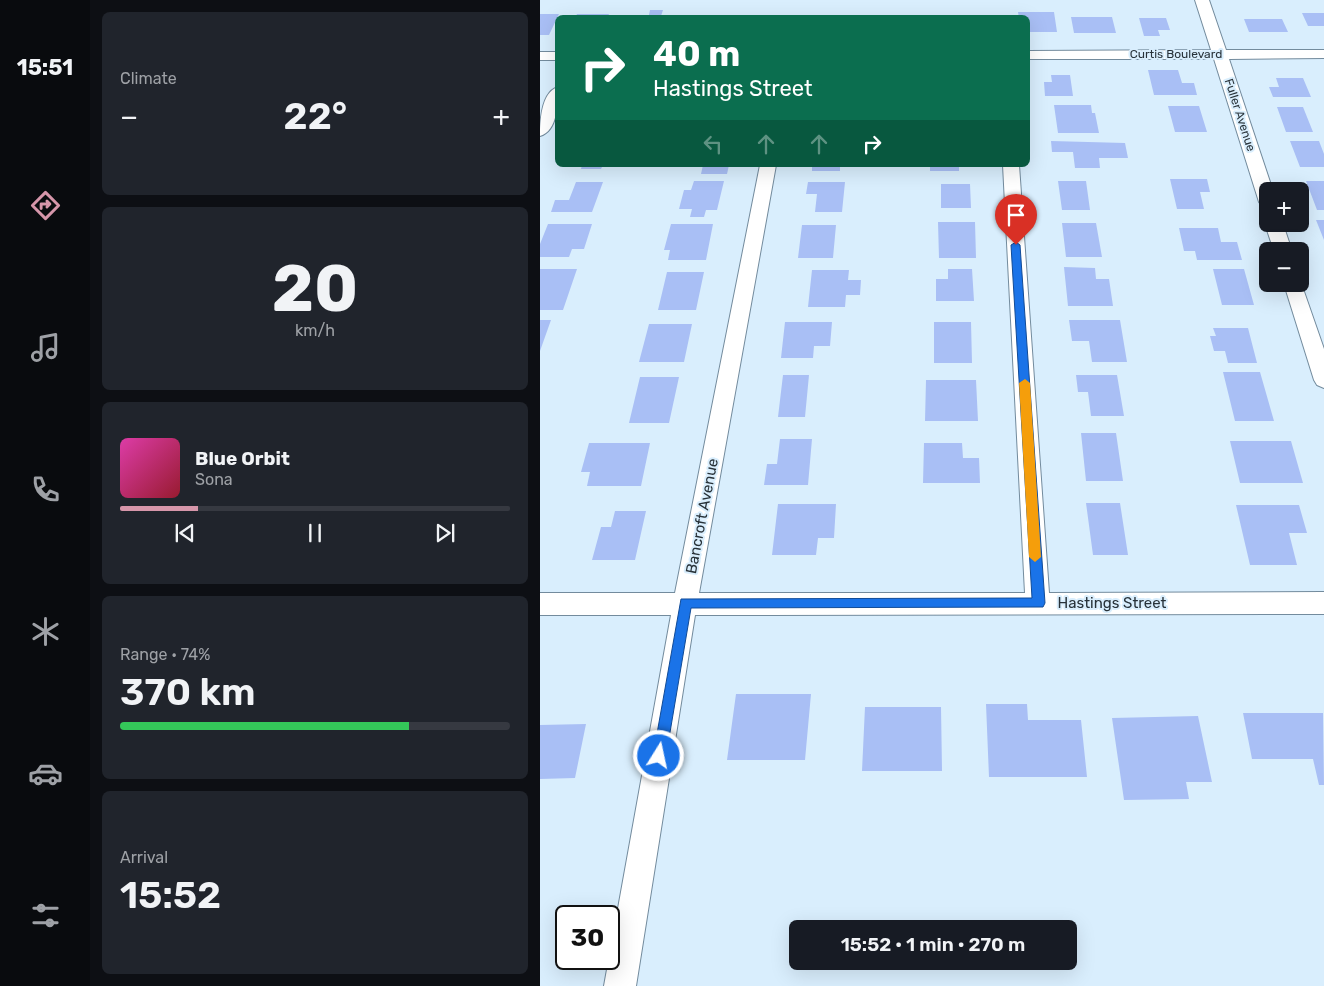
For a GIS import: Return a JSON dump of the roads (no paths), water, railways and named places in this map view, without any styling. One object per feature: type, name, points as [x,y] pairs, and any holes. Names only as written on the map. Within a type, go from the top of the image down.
[{"type":"street","name":"Fuller Avenue","points":[[1202,0],[1262,182]]},
{"type":"street","name":"Curtis Boulevard","points":[[1030,55],[1324,54]]},
{"type":"street","points":[[540,56],[555,56]]},
{"type":"street","points":[[540,131],[555,98]]},
{"type":"street","name":"Bancroft Avenue","points":[[620,986],[685,602],[768,167]]},
{"type":"street","points":[[1011,167],[1038,603]]},
{"type":"street","points":[[1296,292],[1324,380]]},
{"type":"street","name":"Hastings Street","points":[[540,604],[685,602],[1324,603]]}]
